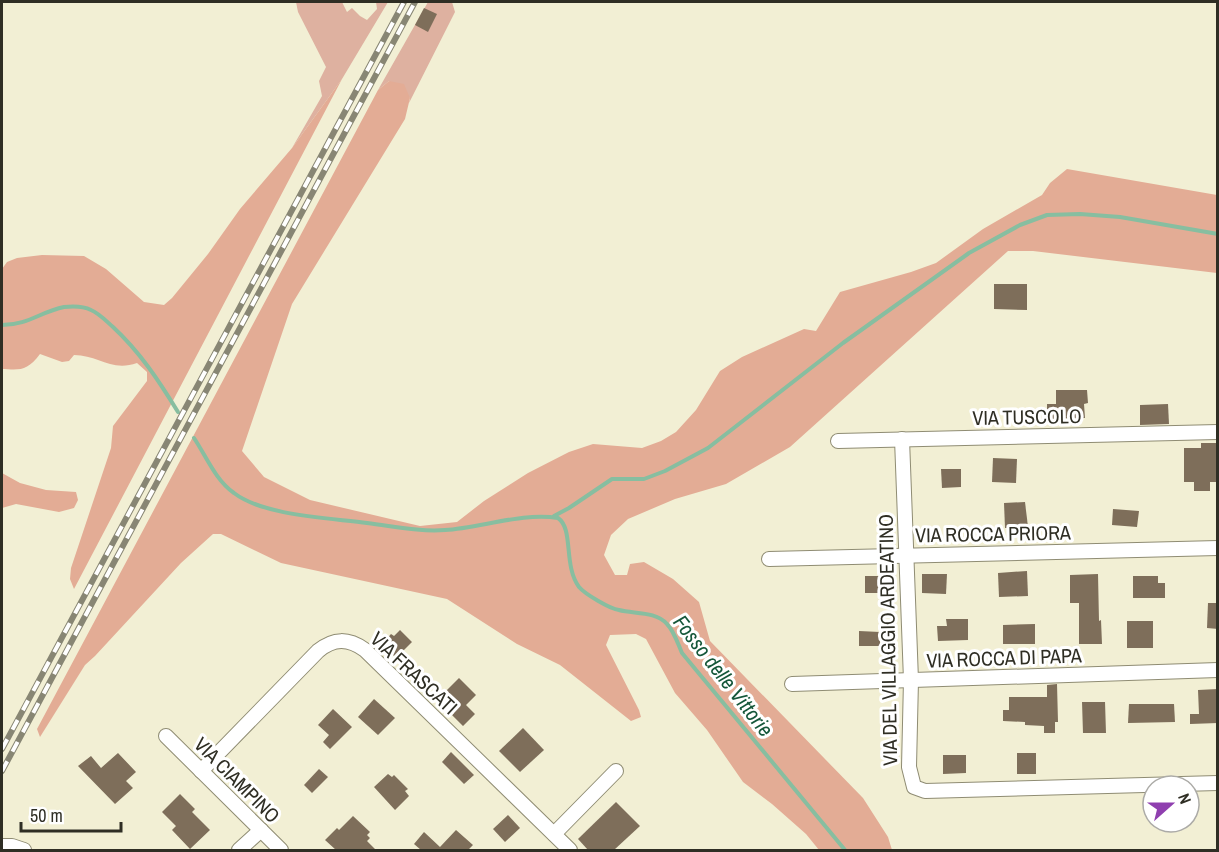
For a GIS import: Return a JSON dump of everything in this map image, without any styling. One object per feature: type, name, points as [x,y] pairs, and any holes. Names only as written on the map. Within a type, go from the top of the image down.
[{"type":"street","name":"VIA TUSCOLO","points":[[838,441],[1218,432]]},
{"type":"street","name":"VIA DEL VILLAGGIO ARDEATINO","points":[[902,439],[911,680],[909,767],[913,784],[920,790],[1218,783]]},
{"type":"street","name":"VIA ROCCA PRIORA","points":[[769,559],[1218,548]]},
{"type":"street","name":"VIA FRASCATI","points":[[201,771],[318,651],[333,642],[350,641],[365,650],[570,850]]},
{"type":"street","name":"VIA ROCCA DI PAPA","points":[[792,684],[1218,670]]},
{"type":"street","name":"VIA CIAMPINO","points":[[166,736],[281,850]]},
{"type":"street","points":[[554,834],[616,771]]},
{"type":"street","points":[[239,850],[261,830]]},
{"type":"street","points":[[2,846],[24,850]]},
{"type":"shaded area","points":[[296,2],[342,2],[347,12],[352,8],[367,20],[377,9],[376,2],[388,2],[342,79],[292,148],[322,96],[319,81],[326,67],[298,12]]},
{"type":"shaded area","points":[[428,2],[452,2],[455,12],[409,103],[410,98],[389,81],[378,90]]},
{"type":"shaded area","points":[[342,79],[74,589],[70,579],[71,568],[111,448],[113,426],[147,381],[147,372],[137,363],[120,366],[74,355],[69,361],[62,362],[40,354],[31,364],[23,368],[2,369],[2,269],[7,262],[17,258],[42,255],[84,256],[106,269],[144,302],[164,305],[208,254],[240,209],[292,148]]},
{"type":"shaded area","points":[[389,81],[404,84],[410,98],[405,119],[292,304],[242,451],[264,477],[310,500],[420,526],[457,522],[484,501],[528,473],[569,452],[593,444],[642,448],[661,441],[676,432],[696,410],[720,371],[742,357],[804,329],[816,331],[840,292],[936,263],[983,229],[1042,195],[1050,183],[1067,169],[1217,195],[1217,273],[1033,251],[1008,251],[790,447],[726,484],[675,499],[628,519],[611,535],[604,555],[615,575],[627,575],[630,564],[644,562],[673,579],[699,602],[710,641],[863,798],[888,837],[892,850],[819,850],[806,834],[743,782],[707,730],[675,693],[646,639],[636,634],[610,635],[606,645],[639,710],[641,717],[631,721],[560,665],[517,644],[447,599],[281,563],[221,534],[213,534],[181,563],[85,665],[40,737],[37,729],[378,90]]},
{"type":"shaded area","points":[[2,473],[20,483],[46,490],[76,492],[78,500],[74,508],[59,512],[16,504],[2,508]]},
{"type":"building","points":[[424,8],[437,14],[428,32],[415,25]]},
{"type":"building","points":[[994,284],[1027,284],[1027,310],[994,309]]},
{"type":"building","points":[[1056,390],[1087,390],[1088,403],[1084,404],[1085,418],[1047,419],[1047,404],[1056,404]]},
{"type":"building","points":[[1168,404],[1169,424],[1140,425],[1140,405]]},
{"type":"building","points":[[1201,443],[1216,443],[1218,482],[1210,482],[1210,491],[1194,491],[1194,482],[1184,482],[1184,448],[1201,448]]},
{"type":"building","points":[[993,458],[1017,459],[1016,483],[992,482]]},
{"type":"building","points":[[941,469],[961,469],[961,487],[942,488]]},
{"type":"building","points":[[1025,502],[1028,527],[1005,528],[1004,503]]},
{"type":"building","points":[[1113,509],[1139,511],[1137,527],[1112,525]]},
{"type":"building","points":[[1027,571],[1028,596],[999,597],[998,573]]},
{"type":"building","points":[[922,574],[947,574],[946,594],[922,593]]},
{"type":"building","points":[[1098,574],[1102,644],[1079,644],[1079,603],[1070,603],[1070,575]]},
{"type":"building","points":[[865,576],[885,576],[885,593],[865,593]]},
{"type":"building","points":[[1133,576],[1158,576],[1158,583],[1165,583],[1165,598],[1133,598]]},
{"type":"building","points":[[1208,603],[1218,603],[1218,629],[1207,628]]},
{"type":"building","points":[[946,619],[968,619],[968,640],[938,641],[937,626],[947,626]]},
{"type":"building","points":[[1127,621],[1153,621],[1153,648],[1127,648]]},
{"type":"building","points":[[1035,624],[1035,644],[1003,644],[1003,625]]},
{"type":"building","points":[[400,630],[412,642],[396,658],[382,644],[391,634],[394,636]]},
{"type":"building","points":[[859,631],[880,632],[880,646],[859,646]]},
{"type":"building","points":[[459,678],[476,695],[466,705],[475,714],[463,726],[439,698]]},
{"type":"building","points":[[1057,684],[1058,722],[1055,722],[1055,733],[1044,733],[1044,726],[1003,721],[1003,710],[1009,710],[1009,697],[1047,697],[1047,685]]},
{"type":"building","points":[[1218,689],[1218,723],[1190,724],[1190,714],[1199,714],[1198,690]]},
{"type":"building","points":[[374,699],[395,718],[378,735],[358,717]]},
{"type":"building","points":[[1082,702],[1105,702],[1106,733],[1083,733]]},
{"type":"building","points":[[1129,704],[1174,704],[1175,722],[1128,723]]},
{"type":"building","points":[[333,709],[352,727],[330,749],[323,742],[329,735],[318,725]]},
{"type":"building","points":[[523,728],[544,750],[520,772],[499,751]]},
{"type":"building","points":[[451,752],[474,775],[464,784],[442,762]]},
{"type":"building","points":[[118,753],[136,772],[126,781],[133,788],[115,804],[78,766],[91,756],[101,768]]},
{"type":"building","points":[[1017,753],[1036,753],[1036,774],[1017,774]]},
{"type":"building","points":[[943,755],[966,755],[966,773],[943,774]]},
{"type":"building","points":[[319,769],[328,777],[312,793],[304,785]]},
{"type":"building","points":[[388,774],[392,777],[394,775],[408,789],[405,791],[409,796],[395,810],[374,787]]},
{"type":"building","points":[[180,794],[195,809],[192,812],[210,830],[190,849],[172,830],[176,826],[162,812]]},
{"type":"building","points":[[616,802],[640,826],[614,850],[588,850],[578,839]]},
{"type":"building","points":[[508,815],[520,828],[505,842],[493,829]]},
{"type":"building","points":[[353,816],[370,832],[367,835],[370,838],[367,841],[376,850],[336,850],[325,840]]},
{"type":"building","points":[[456,830],[473,845],[468,850],[421,850],[414,844],[424,832],[440,847]]},
{"type":"waterway","points":[[554,516],[612,479],[644,479],[665,471],[708,448],[843,343],[969,253],[1020,225],[1047,215],[1080,214],[1120,217],[1218,234]]},
{"type":"waterway","name":"Fosso delle Vittorie","points":[[2,325],[27,321],[64,307],[91,310],[132,346],[178,412]]},
{"type":"waterway","name":"Fosso delle Vittorie","points":[[194,438],[228,488],[247,501],[280,511],[426,530],[458,529],[530,517],[558,518],[566,530],[571,568],[579,587],[610,607],[651,615],[667,624],[682,653],[845,850]]},
{"type":"railway","points":[[2,749],[404,2]]},
{"type":"railway","points":[[2,771],[415,2]]}]
